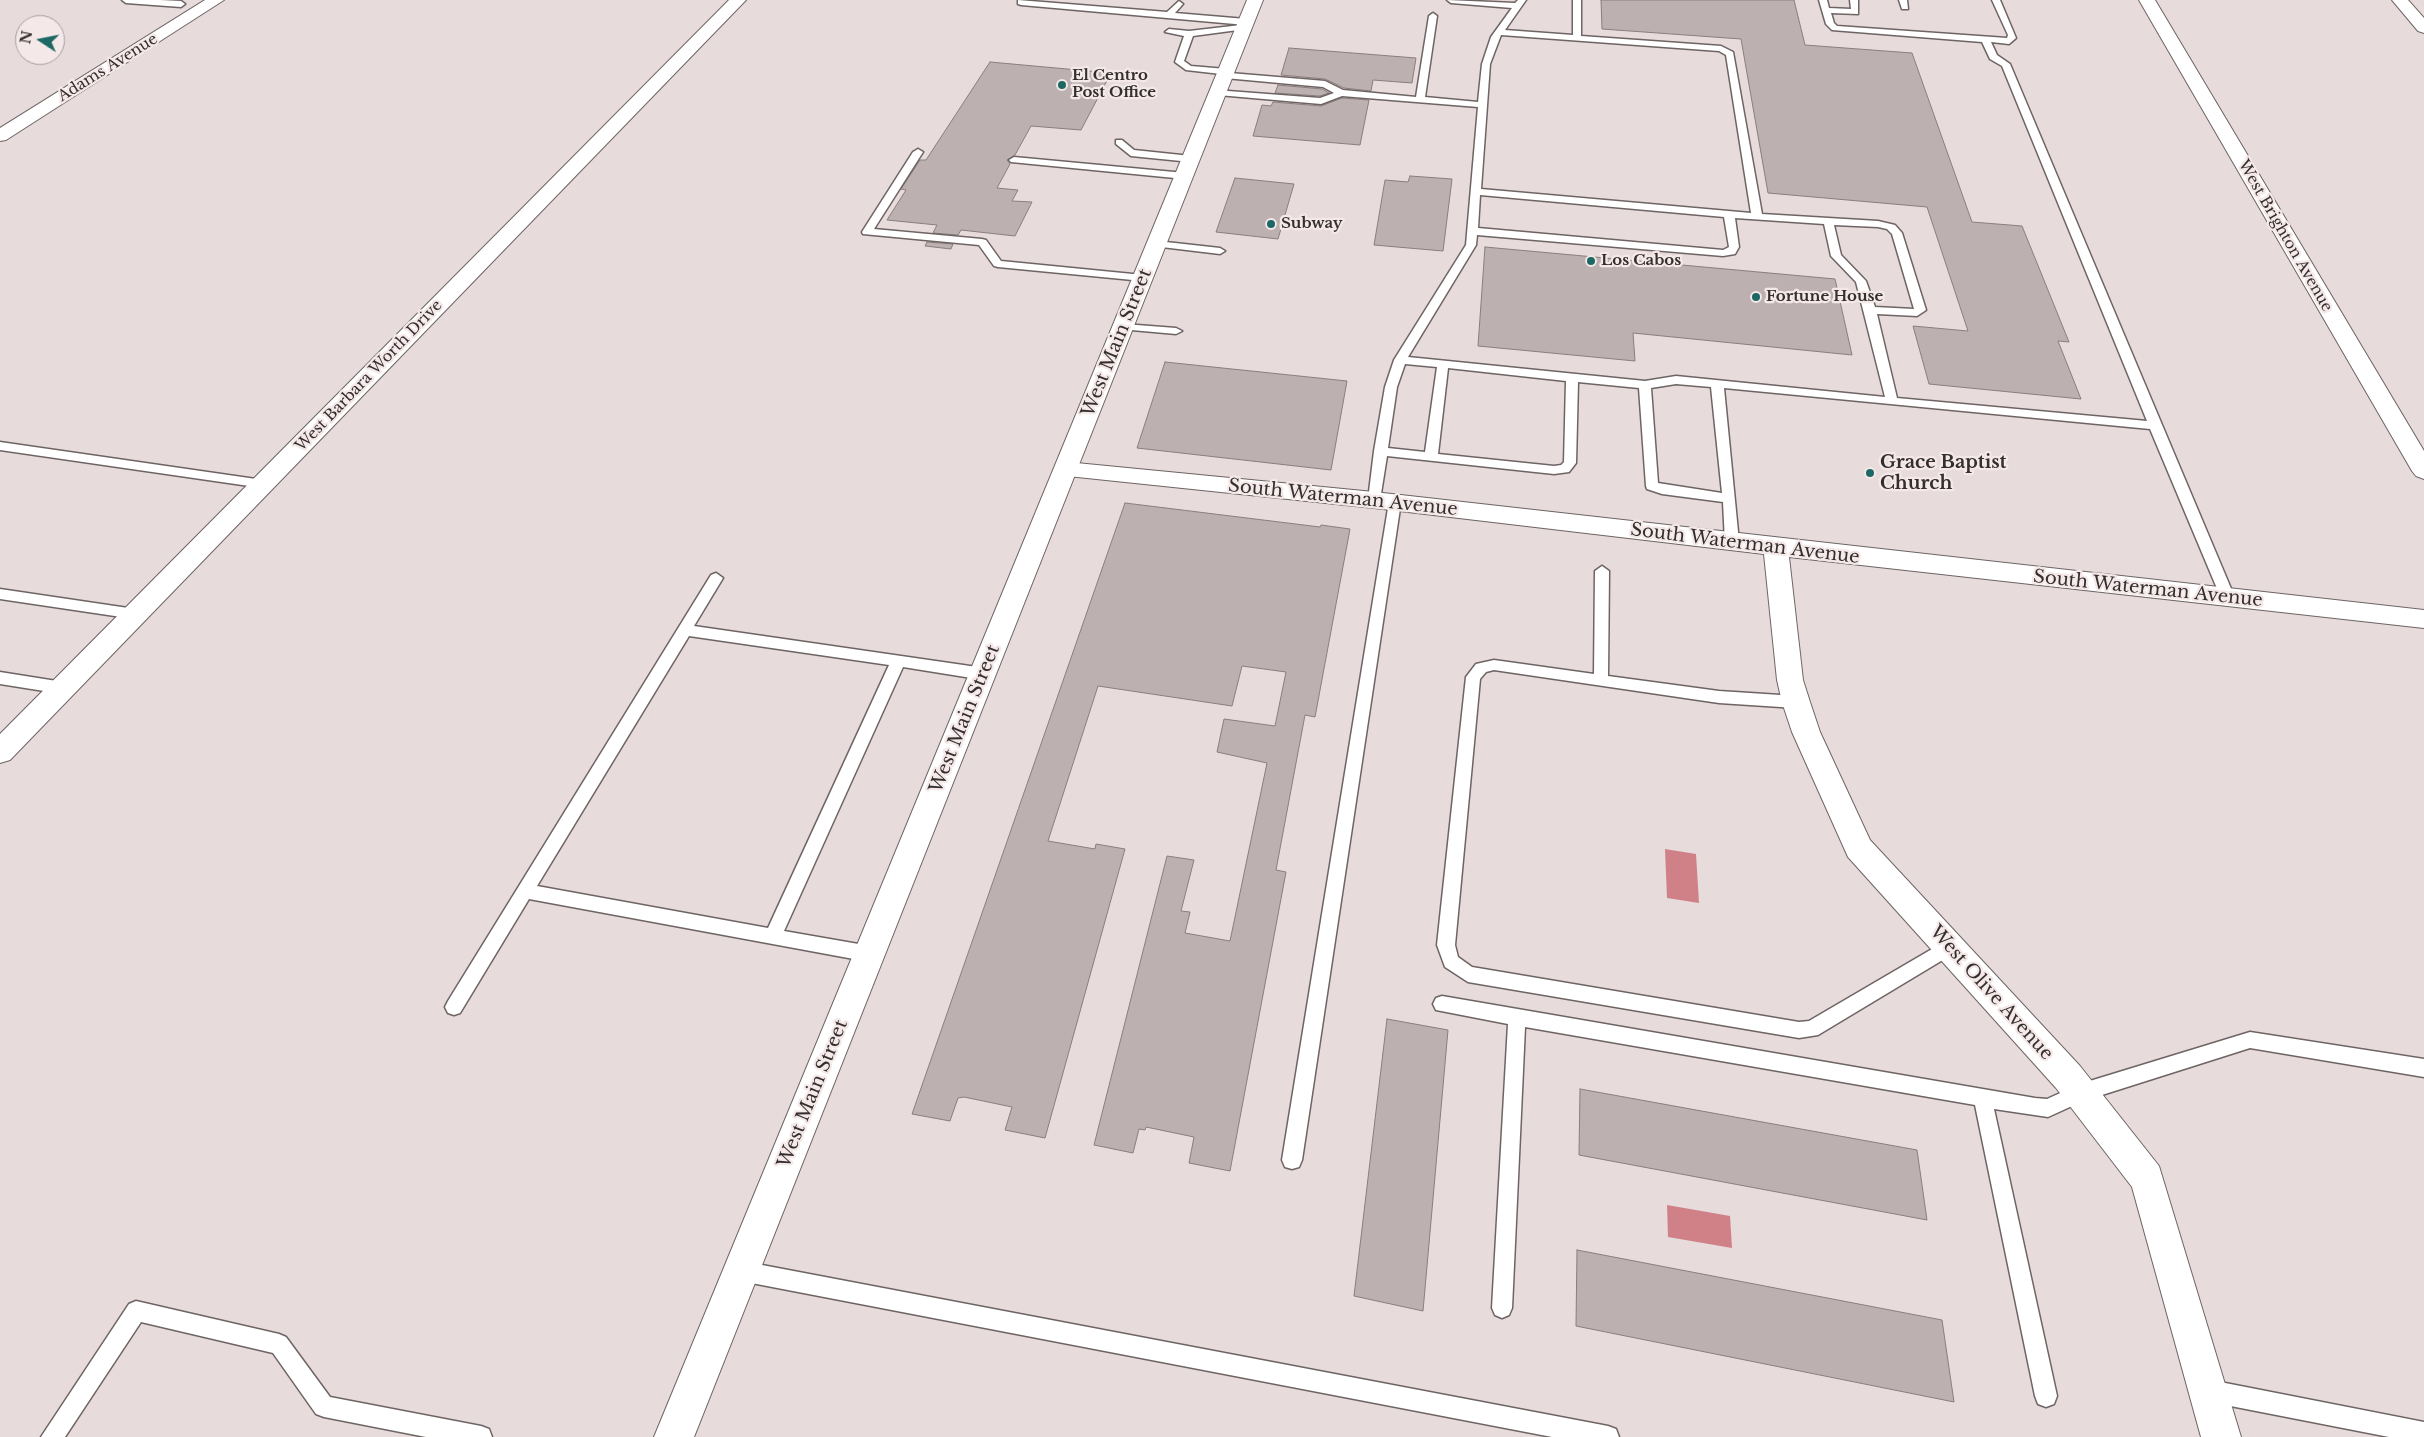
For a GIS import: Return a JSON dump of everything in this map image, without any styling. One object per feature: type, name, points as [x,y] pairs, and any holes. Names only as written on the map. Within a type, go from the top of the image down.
[{"type":"street","name":"West Barbara Worth Drive","points":[[0,752],[738,0]]},
{"type":"street","name":"West Brighton Avenue","points":[[2147,0],[2424,471]]},
{"type":"street","points":[[2400,0],[2424,28]]},
{"type":"street","points":[[184,2],[210,3]]},
{"type":"street","name":"Adams Avenue","points":[[0,118],[184,2]]},
{"type":"street","name":"Adams Avenue","points":[[0,136],[210,3]]},
{"type":"street","name":"West Main Street","points":[[674,1437],[1249,16]]},
{"type":"street","name":"South Waterman Avenue","points":[[1066,470],[1385,501],[1776,548],[2424,620]]},
{"type":"street","name":"West Olive Avenue","points":[[1776,548],[1790,680],[1796,702],[1806,732],[1858,848],[2080,1093],[2147,1178],[2221,1437]]},
{"type":"lane","points":[[126,0],[184,2]]},
{"type":"lane","points":[[1023,0],[1021,2],[1169,15],[1249,16]]},
{"type":"lane","points":[[1451,0],[1520,3]]},
{"type":"lane","points":[[1577,0],[1577,38]]},
{"type":"lane","points":[[1823,0],[1830,24],[1835,28],[1844,30],[1986,41],[2009,41],[2012,38],[1996,0]]},
{"type":"lane","points":[[1826,10],[1855,12],[1854,0]]},
{"type":"lane","points":[[1292,1160],[1385,501],[1380,452],[1391,386],[1400,360],[1471,245],[1486,64],[1499,32],[1520,3]]},
{"type":"lane","points":[[1169,15],[1180,4]]},
{"type":"lane","points":[[1170,32],[1189,34],[1249,16]]},
{"type":"lane","points":[[1420,100],[1433,16]]},
{"type":"lane","points":[[1499,32],[1726,50],[1730,54],[1757,217]]},
{"type":"lane","points":[[1189,34],[1179,62],[1189,68],[1223,79],[1321,102],[1341,93]]},
{"type":"lane","points":[[1986,41],[1993,56],[2006,64],[2228,598]]},
{"type":"lane","points":[[1223,79],[1324,84],[1341,93],[1484,105]]},
{"type":"lane","points":[[1119,142],[1131,153],[1188,167]]},
{"type":"lane","points":[[918,152],[867,232],[982,242],[998,264],[1144,278]]},
{"type":"lane","points":[[1014,160],[1188,167]]},
{"type":"lane","points":[[1476,192],[1730,216],[1803,221],[1828,220],[1878,224],[1891,227],[1897,233],[1920,310],[1917,313],[1870,310]]},
{"type":"lane","points":[[1472,230],[1723,253],[1731,252],[1734,247],[1730,216]]},
{"type":"lane","points":[[1828,220],[1836,256],[1861,281],[1892,401]]},
{"type":"lane","points":[[1157,244],[1220,250]]},
{"type":"lane","points":[[1124,327],[1176,332]]},
{"type":"lane","points":[[1400,360],[1645,385],[1676,380],[1717,383],[2155,426]]},
{"type":"lane","points":[[1431,457],[1443,364]]},
{"type":"lane","points":[[1380,452],[1554,470],[1565,469],[1570,463],[1572,378]]},
{"type":"lane","points":[[1717,383],[1732,542]]},
{"type":"lane","points":[[1645,385],[1650,480],[1652,486],[1662,490],[1729,498]]},
{"type":"lane","points":[[0,446],[263,484]]},
{"type":"lane","points":[[1601,680],[1602,571]]},
{"type":"lane","points":[[454,1007],[716,578]]},
{"type":"lane","points":[[0,594],[135,614]]},
{"type":"lane","points":[[685,630],[984,674]]},
{"type":"lane","points":[[773,936],[898,662]]},
{"type":"lane","points":[[1796,702],[1719,697],[1494,665],[1481,668],[1473,677],[1446,945],[1451,962],[1468,974],[1799,1030],[1812,1029],[1950,948]]},
{"type":"lane","points":[[0,678],[63,688]]},
{"type":"lane","points":[[525,891],[870,954]]},
{"type":"lane","points":[[1442,1004],[1983,1099],[2048,1108],[2080,1093],[2250,1040],[2424,1068]]},
{"type":"lane","points":[[1502,1308],[1517,1017]]},
{"type":"lane","points":[[1983,1099],[2046,1396]]},
{"type":"lane","points":[[741,1271],[1608,1437]]},
{"type":"lane","points":[[52,1437],[136,1311],[279,1344],[324,1406],[481,1437]]},
{"type":"lane","points":[[2208,1391],[2424,1433]]},
{"type":"shaded area","points":[[1665,849],[1696,854],[1699,903],[1667,898]]},
{"type":"shaded area","points":[[1667,1205],[1730,1216],[1732,1248],[1668,1237]]},
{"type":"building","points":[[1601,0],[1794,0],[1805,45],[1912,53],[1972,222],[2022,226],[2069,342],[2058,341],[2081,399],[1929,384],[1913,326],[1968,331],[1927,207],[1768,193],[1741,39],[1602,29]]},
{"type":"building","points":[[1289,48],[1416,58],[1412,83],[1373,80],[1371,91],[1344,88],[1325,79],[1281,75]]},
{"type":"building","points":[[990,62],[1111,73],[1081,130],[1031,126],[1015,155],[1007,160],[1010,164],[997,188],[1018,190],[1012,201],[1032,202],[1015,236],[961,230],[958,235],[933,233],[937,225],[887,220],[906,190],[901,189],[920,160],[926,160]]},
{"type":"building","points":[[1278,85],[1322,89],[1329,93],[1320,96],[1275,93]]},
{"type":"building","points":[[1342,98],[1369,100],[1360,145],[1253,136],[1262,105],[1271,106],[1273,102],[1321,106]]},
{"type":"building","points":[[1410,176],[1452,179],[1443,251],[1374,245],[1385,180],[1408,182]]},
{"type":"building","points":[[1235,178],[1294,184],[1278,239],[1216,232]]},
{"type":"building","points":[[927,242],[953,244],[951,249],[925,246]]},
{"type":"building","points":[[1485,247],[1835,279],[1852,355],[1633,333],[1635,361],[1478,346]]},
{"type":"building","points":[[1165,362],[1347,381],[1331,470],[1137,448]]},
{"type":"building","points":[[1125,503],[1350,529],[1315,717],[1305,715],[1276,870],[1286,872],[1230,1171],[1189,1163],[1194,1137],[1146,1127],[1145,1130],[1139,1129],[1133,1153],[1094,1145],[1167,856],[1194,860],[1181,911],[1190,912],[1185,933],[1230,941],[1267,763],[1217,752],[1224,719],[1275,726],[1286,672],[1242,666],[1232,706],[1098,686],[1048,841],[1095,849],[1096,844],[1125,849],[1045,1138],[1005,1130],[1012,1107],[964,1097],[958,1098],[950,1121],[912,1114]]},
{"type":"building","points":[[1387,1019],[1448,1030],[1423,1311],[1354,1296]]},
{"type":"building","points":[[1580,1089],[1917,1150],[1927,1220],[1579,1155]]},
{"type":"building","points":[[1577,1250],[1942,1320],[1954,1402],[1576,1326]]},
{"type":"place","name":"El Centro Post Office","points":[[1062,85]]},
{"type":"place","name":"Subway","points":[[1271,224]]},
{"type":"place","name":"Los Cabos","points":[[1591,261]]},
{"type":"place","name":"Fortune House","points":[[1756,297]]},
{"type":"place","name":"Grace Baptist Church","points":[[1870,473]]}]
